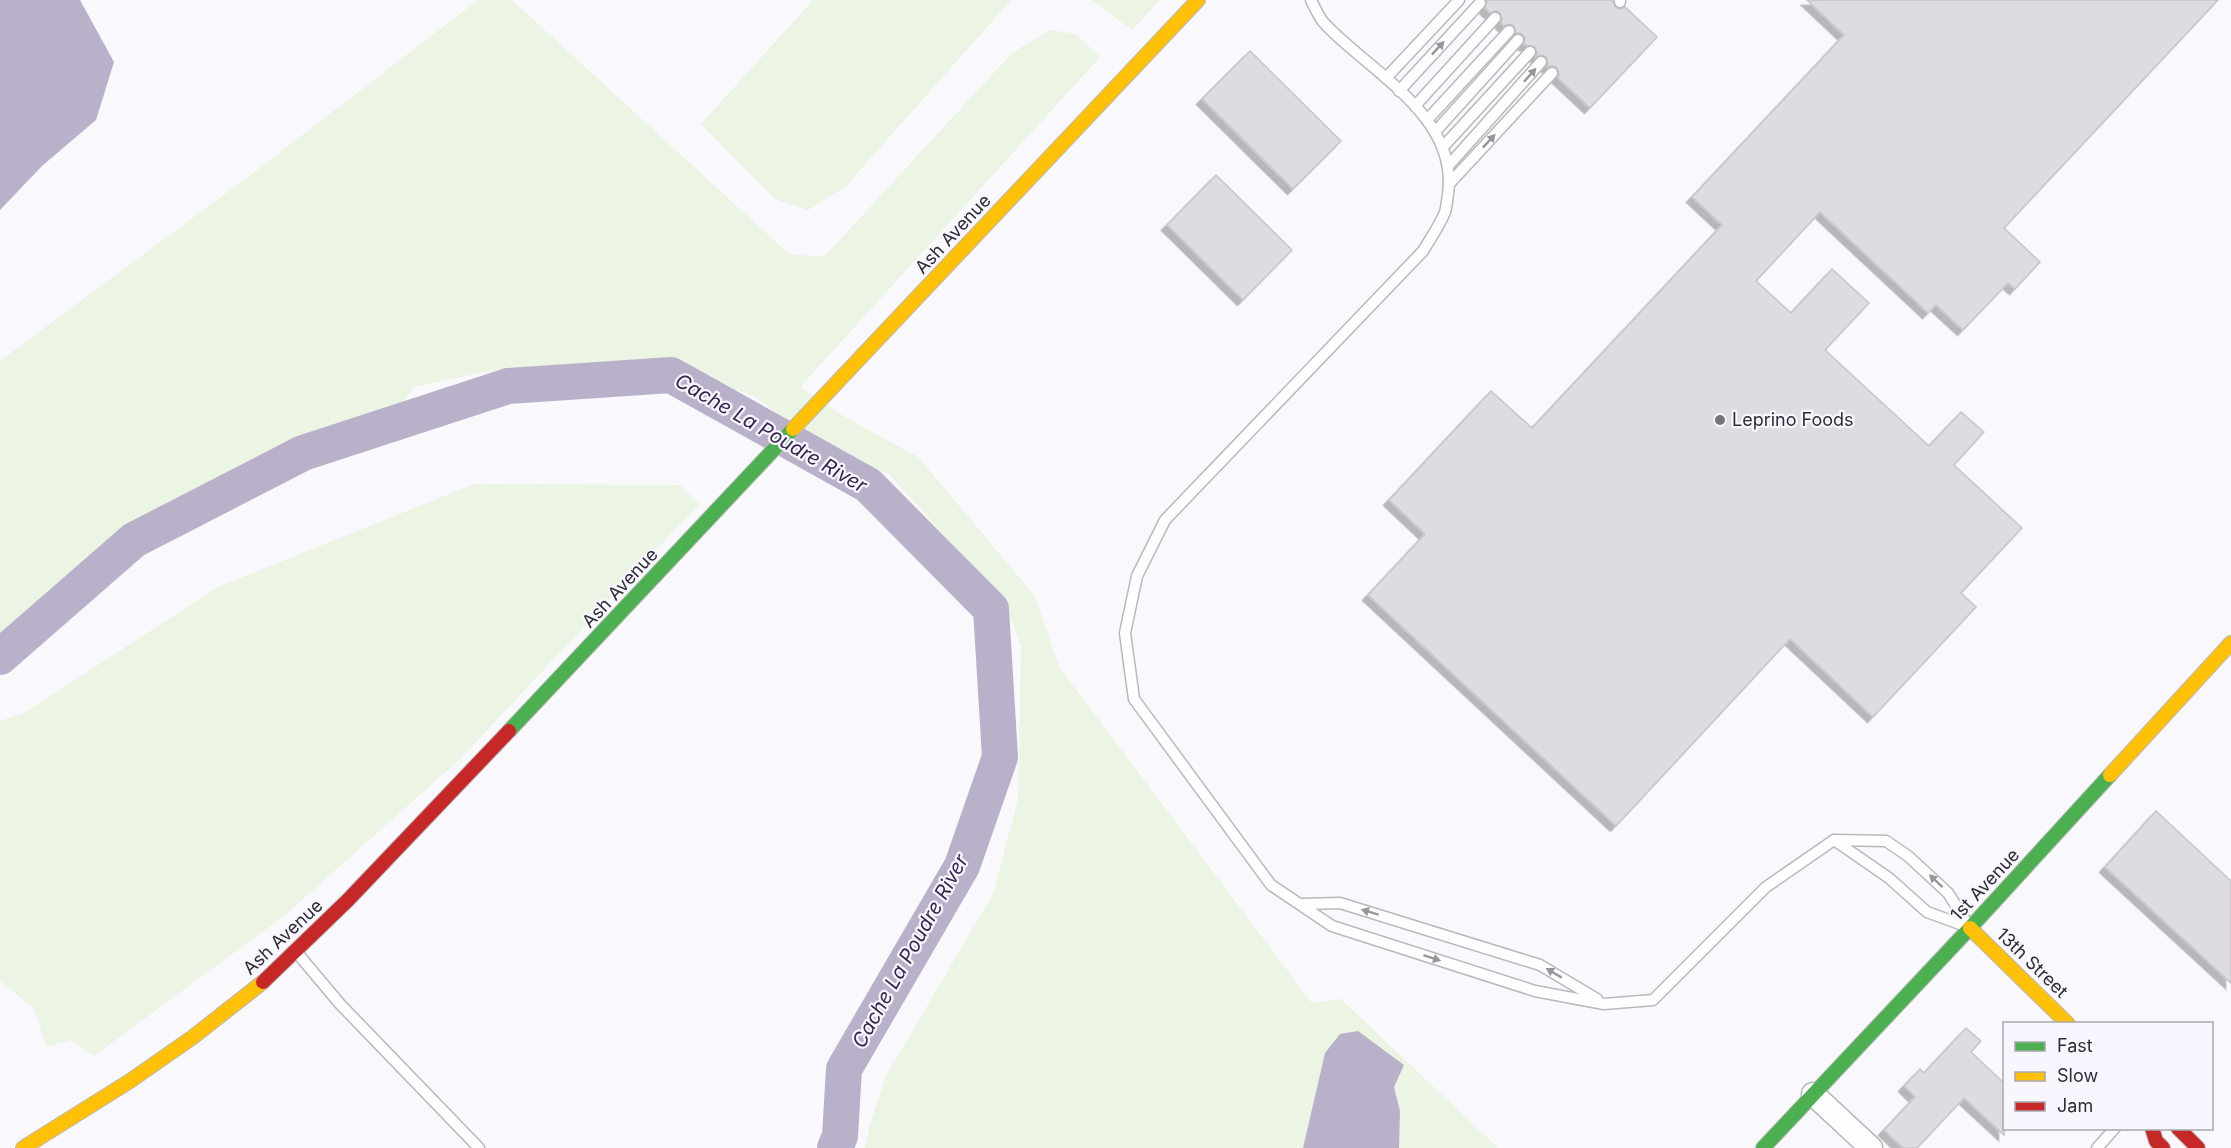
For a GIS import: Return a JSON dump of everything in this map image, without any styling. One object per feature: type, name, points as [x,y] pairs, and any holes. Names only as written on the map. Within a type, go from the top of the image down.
[{"type":"main road","name":"Ash Avenue","points":[[22,1148],[130,1081],[193,1037],[275,972],[296,952],[716,512],[1198,0]]},
{"type":"main road","name":"1st Avenue","points":[[1763,1148],[1970,928],[2231,643]]},
{"type":"main road","name":"13th Street","points":[[1970,928],[2067,1022]]},
{"type":"main road","points":[[2153,1130],[2156,1141],[2163,1148]]},
{"type":"main road","points":[[2180,1130],[2198,1148]]},
{"type":"street","points":[[1814,1094],[1871,1148]]},
{"type":"lane","points":[[1311,0],[1323,22],[1415,106],[1435,132],[1449,165],[1446,211],[1423,251],[1165,520],[1137,576],[1125,633],[1134,699],[1271,885],[1332,926],[1535,992],[1604,1004],[1653,1000],[1766,887],[1834,840],[1886,841],[1908,856],[1948,893],[1970,928]]},
{"type":"lane","points":[[1386,78],[1459,0]]},
{"type":"lane","points":[[1399,91],[1480,3]]},
{"type":"lane","points":[[1415,106],[1495,18]]},
{"type":"lane","points":[[1427,120],[1509,31]]},
{"type":"lane","points":[[1435,132],[1518,40]]},
{"type":"lane","points":[[1443,147],[1530,51]]},
{"type":"lane","points":[[1449,165],[1541,62]]},
{"type":"lane","points":[[1449,184],[1552,73]]},
{"type":"lane","points":[[1834,840],[1889,878],[1927,912],[1970,928]]},
{"type":"lane","points":[[1301,904],[1340,903],[1540,965],[1604,1004]]},
{"type":"lane","points":[[296,952],[340,1004],[479,1148]]},
{"type":"lane","points":[[2097,1148],[2113,1130]]},
{"type":"green space","points":[[478,0],[512,0],[790,255],[825,256],[1012,53],[1050,30],[1076,34],[1100,57],[800,387],[845,417],[918,457],[1035,596],[1059,667],[1312,1003],[1341,999],[1498,1148],[1399,1148],[1400,1111],[1394,1087],[1325,1053],[1303,1148],[865,1148],[886,1076],[993,894],[1018,799],[1021,646],[1005,602],[889,474],[818,445],[754,396],[650,359],[489,371],[414,387],[399,407],[289,450],[124,538],[0,643],[0,361],[249,176]]},
{"type":"green space","points":[[813,0],[1011,0],[845,187],[808,210],[775,199],[701,124]]},
{"type":"green space","points":[[1092,0],[1160,0],[1132,30]]},
{"type":"green space","points":[[474,484],[680,485],[699,504],[460,759],[285,915],[94,1056],[71,1040],[46,1047],[35,1010],[0,980],[0,721],[24,713],[218,587]]},
{"type":"shaded area","points":[[0,0],[80,0],[114,62],[96,120],[42,166],[0,210]]},
{"type":"shaded area","points":[[1358,1031],[1404,1065],[1394,1087],[1400,1111],[1399,1148],[1303,1148],[1325,1053],[1340,1034]]},
{"type":"building","points":[[1487,0],[1612,0],[1616,8],[1625,7],[1657,37],[1590,108],[1558,78],[1557,68],[1547,67],[1546,57],[1542,55],[1536,57],[1535,47],[1524,45],[1525,37],[1516,33],[1514,26],[1510,24],[1504,26],[1501,23],[1500,13],[1496,11],[1490,13],[1485,8]]},
{"type":"building","name":"Leprino Foods","points":[[1807,0],[2218,0],[2004,228],[2040,262],[2015,289],[2008,283],[1963,330],[1936,305],[1928,313],[1820,212],[1756,281],[1791,313],[1832,269],[1869,303],[1825,350],[1929,446],[1961,412],[1984,432],[1954,465],[2022,528],[1961,593],[1976,607],[1873,717],[1790,639],[1616,826],[1368,595],[1425,534],[1389,500],[1491,391],[1532,428],[1722,225],[1692,197],[1844,35]]},
{"type":"building","points":[[1250,51],[1341,141],[1293,189],[1202,99]]},
{"type":"building","points":[[1216,175],[1292,250],[1243,300],[1167,225]]},
{"type":"building","points":[[2156,811],[2231,881],[2231,983],[2105,867]]},
{"type":"building","points":[[1966,1028],[1981,1041],[1971,1052],[2003,1082],[2004,1135],[1964,1098],[1917,1148],[1903,1148],[1884,1130],[1915,1097],[1904,1086],[1920,1069],[1924,1073]]},
{"type":"waterway","name":"Cache La Poudre River","points":[[0,657],[134,540],[303,453],[508,386],[671,375],[868,485],[991,609],[1000,757],[962,866],[844,1069],[840,1136],[835,1148]]},
{"type":"traffic: fast","points":[[509,731],[793,429]]},
{"type":"traffic: fast","points":[[1763,1148],[2110,775]]},
{"type":"traffic: slow","points":[[793,429],[1198,0]]},
{"type":"traffic: slow","points":[[2110,775],[2231,643]]},
{"type":"traffic: slow","points":[[1970,928],[2066,1022]]},
{"type":"traffic: slow","points":[[23,1148],[130,1081],[193,1037],[263,982]]},
{"type":"traffic: jam","points":[[263,982],[348,900],[509,731]]},
{"type":"traffic: jam","points":[[2153,1130],[2156,1141],[2163,1148]]},
{"type":"traffic: jam","points":[[2180,1130],[2198,1148]]},
{"type":"place","name":"Leprino Foods","points":[[1720,420]]}]
